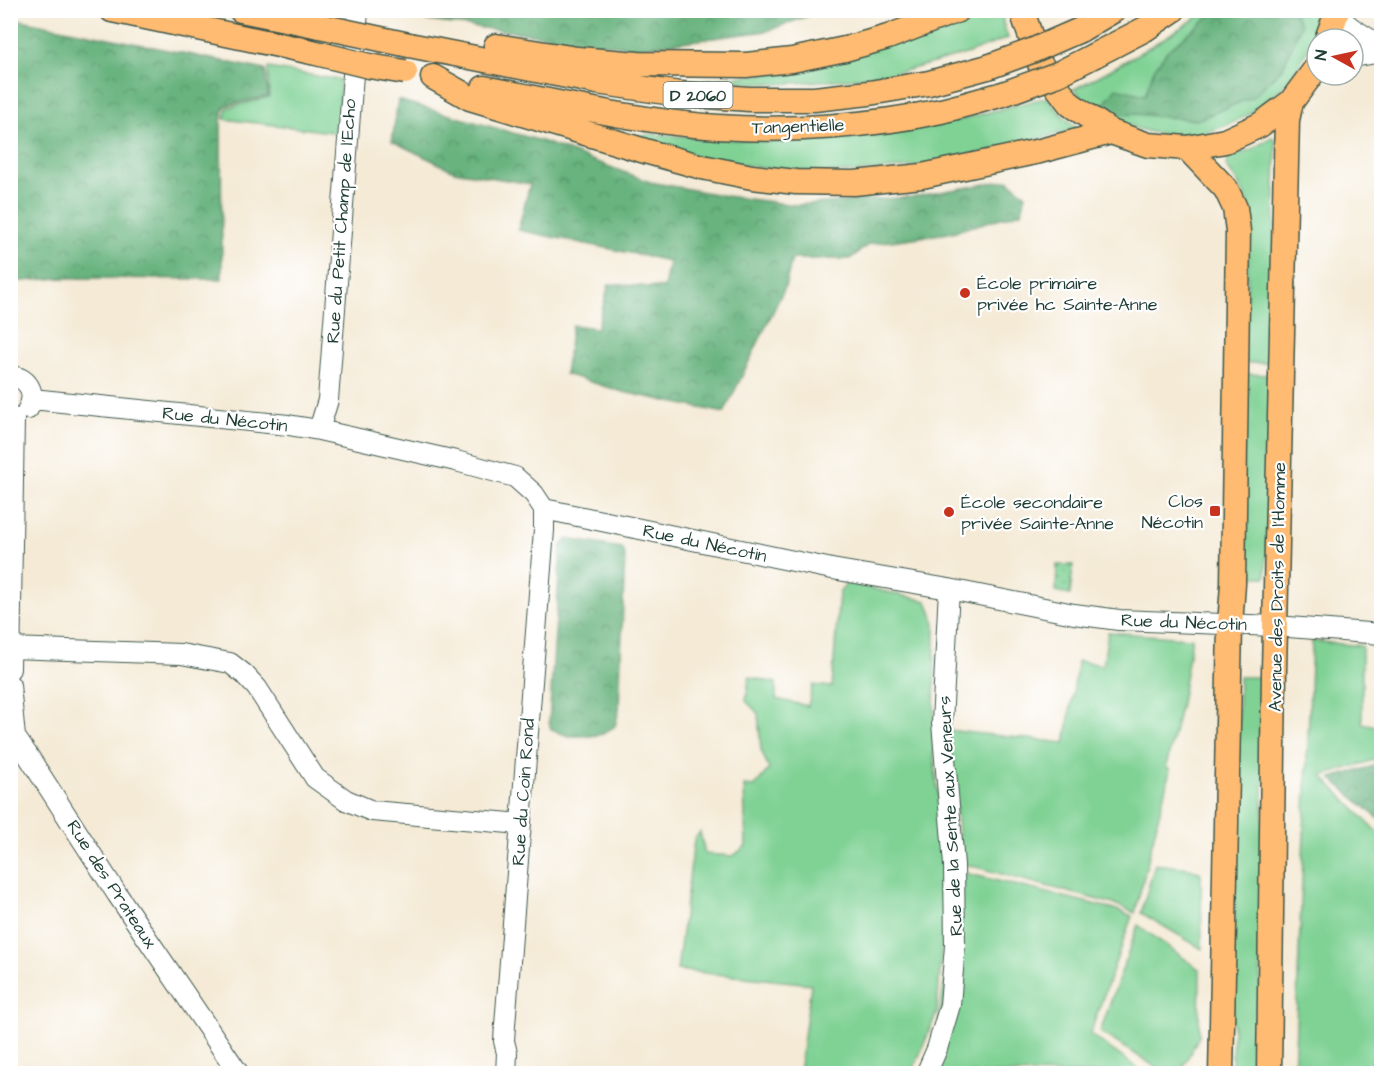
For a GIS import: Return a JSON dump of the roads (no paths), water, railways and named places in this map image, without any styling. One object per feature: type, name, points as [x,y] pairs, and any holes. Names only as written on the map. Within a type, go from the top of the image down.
[{"type":"main road","name":"Tangentielle","points":[[112,10],[369,66],[594,110],[719,127],[772,128],[821,127],[882,121],[940,111],[1003,94],[1058,74],[1145,29],[1173,10]]},
{"type":"main road","name":"Tangentielle","points":[[241,10],[315,25],[410,38],[597,82],[680,94],[749,99],[814,99],[929,83],[988,67],[1034,50],[1080,30],[1114,10]]},
{"type":"main road","points":[[410,38],[577,59],[638,64],[746,66],[792,60],[845,49],[888,37],[958,10]]},
{"type":"main road","points":[[1023,10],[1040,64],[1070,104],[1111,132],[1148,145],[1187,147],[1225,141],[1260,125],[1291,102],[1305,83]]},
{"type":"main road","points":[[433,77],[470,98],[645,151],[702,167],[752,177],[796,182],[854,183],[922,177],[1040,151],[1111,132]]},
{"type":"main road","name":"Avenue des Droits de l'Homme","points":[[1269,1074],[1275,626],[1287,120],[1291,102]]},
{"type":"main road","points":[[1187,147],[1226,189],[1235,208],[1238,231],[1233,584],[1230,625],[1221,1074]]},
{"type":"street","name":"Rue du Petit Champ de l'Echo","points":[[319,430],[328,400],[358,10]]},
{"type":"street","points":[[1336,13],[1382,50]]},
{"type":"street","points":[[1365,54],[1382,50]]},
{"type":"street","points":[[10,376],[20,377],[26,381],[39,400],[13,423],[10,669]]},
{"type":"street","name":"Rue du Nécotin","points":[[39,400],[319,430],[456,461],[515,477],[534,494],[544,509],[832,569],[1074,614],[1119,620],[1275,626],[1382,634]]},
{"type":"street","name":"Rue du Coin Rond","points":[[506,1074],[505,1025],[544,509]]},
{"type":"street","name":"Rue de la Sente aux Veneurs","points":[[926,1074],[937,1049],[950,1005],[955,946],[954,865],[942,723],[949,590]]},
{"type":"street","points":[[11,648],[181,654],[230,663],[257,688],[315,778],[346,800],[372,811],[521,824]]},
{"type":"street","name":"Rue des Prateaux","points":[[10,685],[13,738],[22,745],[117,894],[239,1074]]},
{"type":"place","name":"École primaire privée hc Sainte-Anne","points":[[965,293]]},
{"type":"place","name":"Clos Nécotin","points":[[1215,511]]},
{"type":"place","name":"École secondaire privée Sainte-Anne","points":[[949,512]]}]
